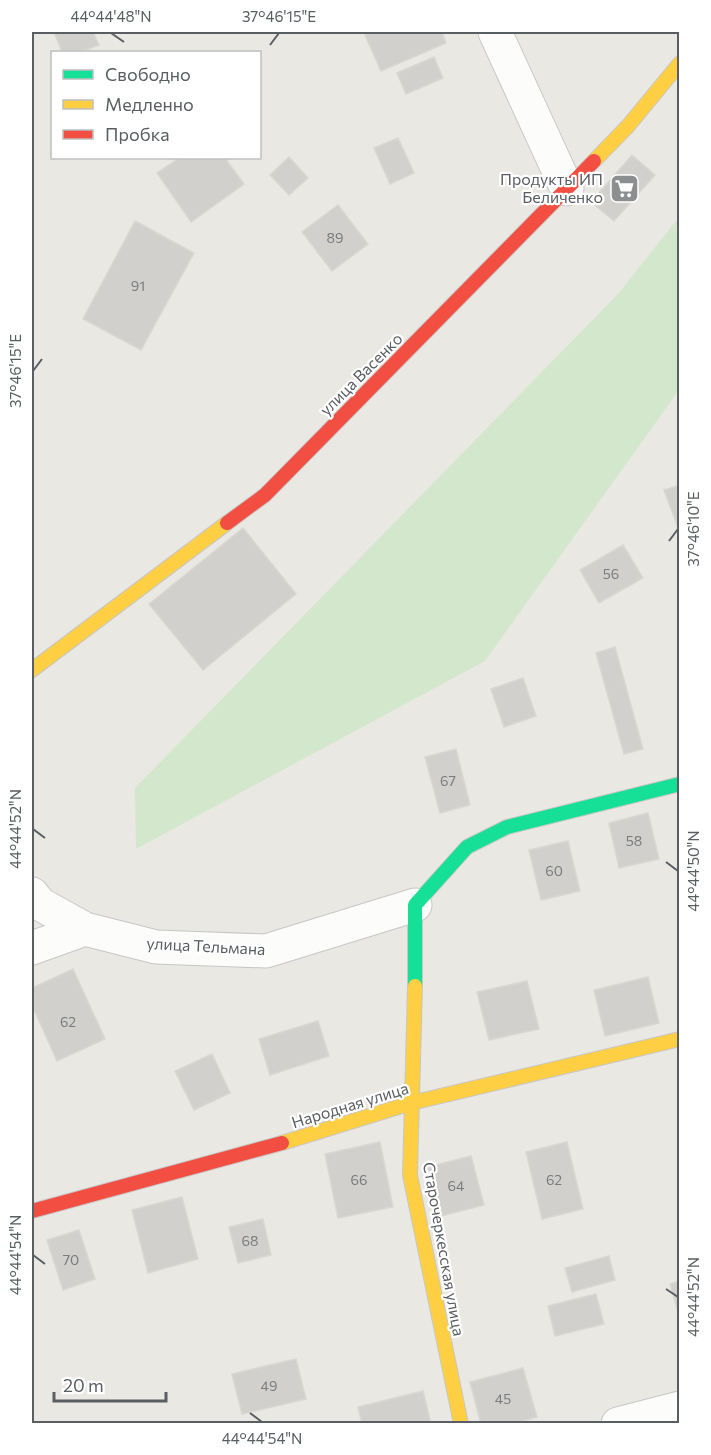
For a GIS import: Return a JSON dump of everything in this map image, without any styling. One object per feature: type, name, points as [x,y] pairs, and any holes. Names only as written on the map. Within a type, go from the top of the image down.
[{"type":"street","points":[[495,32],[567,189]]},
{"type":"street","name":"улица Васенко","points":[[32,670],[265,495],[628,126],[680,63]]},
{"type":"street","points":[[415,905],[467,847],[507,827],[680,784]]},
{"type":"street","name":"улица Тельмана","points":[[32,894],[40,904],[86,929],[156,947],[266,951],[415,905]]},
{"type":"street","name":"Старочеркесская улица","points":[[415,905],[415,1055],[411,1103],[410,1175],[460,1424]]},
{"type":"street","points":[[32,948],[86,929]]},
{"type":"street","name":"Народная улица","points":[[32,1211],[241,1156],[411,1103],[680,1039]]},
{"type":"street","points":[[618,1424],[680,1408]]},
{"type":"green space","points":[[679,217],[679,390],[485,661],[136,849],[135,788],[618,294]]},
{"type":"building","points":[[54,32],[93,32],[99,45],[83,51],[62,51]]},
{"type":"building","points":[[374,32],[442,32],[446,43],[381,71],[365,35]]},
{"type":"building","points":[[434,57],[443,78],[406,94],[397,73]]},
{"type":"building","points":[[398,138],[414,173],[390,184],[374,148]]},
{"type":"building","points":[[632,155],[655,175],[614,221],[591,202]]},
{"type":"building","points":[[289,157],[308,178],[289,195],[270,175]]},
{"type":"building","points":[[178,159],[226,159],[244,184],[191,222],[157,173]]},
{"type":"building","points":[[338,205],[368,244],[332,271],[302,232]]},
{"type":"building","points":[[135,221],[194,253],[141,350],[83,319]]},
{"type":"building","points":[[680,485],[680,533],[664,490]]},
{"type":"building","points":[[243,528],[296,594],[203,670],[149,604]]},
{"type":"building","points":[[623,545],[643,578],[599,603],[580,570]]},
{"type":"building","points":[[615,647],[643,749],[624,754],[596,653]]},
{"type":"building","points":[[523,678],[536,716],[504,727],[491,689]]},
{"type":"building","points":[[456,749],[470,805],[440,813],[425,757]]},
{"type":"building","points":[[648,813],[659,859],[619,868],[609,823]]},
{"type":"building","points":[[568,841],[580,891],[541,900],[529,850]]},
{"type":"building","points":[[73,969],[105,1039],[57,1061],[32,1005],[32,988]]},
{"type":"building","points":[[648,977],[659,1023],[605,1036],[594,990]]},
{"type":"building","points":[[527,981],[539,1029],[489,1040],[477,992]]},
{"type":"building","points":[[318,1021],[329,1056],[270,1075],[259,1039]]},
{"type":"building","points":[[212,1054],[230,1093],[194,1110],[175,1071]]},
{"type":"building","points":[[380,1142],[393,1207],[338,1218],[325,1154]]},
{"type":"building","points":[[567,1142],[583,1209],[542,1219],[526,1152]]},
{"type":"building","points":[[471,1156],[484,1205],[441,1216],[428,1167]]},
{"type":"building","points":[[182,1197],[198,1259],[148,1273],[132,1210]]},
{"type":"building","points":[[263,1219],[271,1255],[238,1263],[229,1227]]},
{"type":"building","points":[[79,1230],[95,1279],[63,1290],[47,1240]]},
{"type":"building","points":[[609,1256],[615,1280],[572,1292],[565,1268]]},
{"type":"building","points":[[680,1281],[680,1319],[670,1284]]},
{"type":"building","points":[[596,1294],[604,1324],[555,1336],[548,1306]]},
{"type":"building","points":[[296,1359],[306,1399],[242,1414],[232,1374]]},
{"type":"building","points":[[523,1368],[537,1417],[512,1424],[481,1424],[470,1382]]},
{"type":"building","points":[[423,1391],[431,1424],[362,1424],[358,1407]]},
{"type":"traffic: fast","points":[[415,986],[415,905],[467,847],[507,827],[680,784]]},
{"type":"traffic: slow","points":[[594,161],[628,126],[680,63]]},
{"type":"traffic: slow","points":[[32,670],[227,523]]},
{"type":"traffic: slow","points":[[415,986],[410,1175],[461,1424]]},
{"type":"traffic: slow","points":[[282,1143],[411,1103],[680,1039]]},
{"type":"traffic: jam","points":[[227,523],[265,495],[594,161]]},
{"type":"traffic: jam","points":[[32,1211],[282,1143]]},
{"type":"place","name":"Продукты ИП Беличенко","points":[[624,188]]}]
